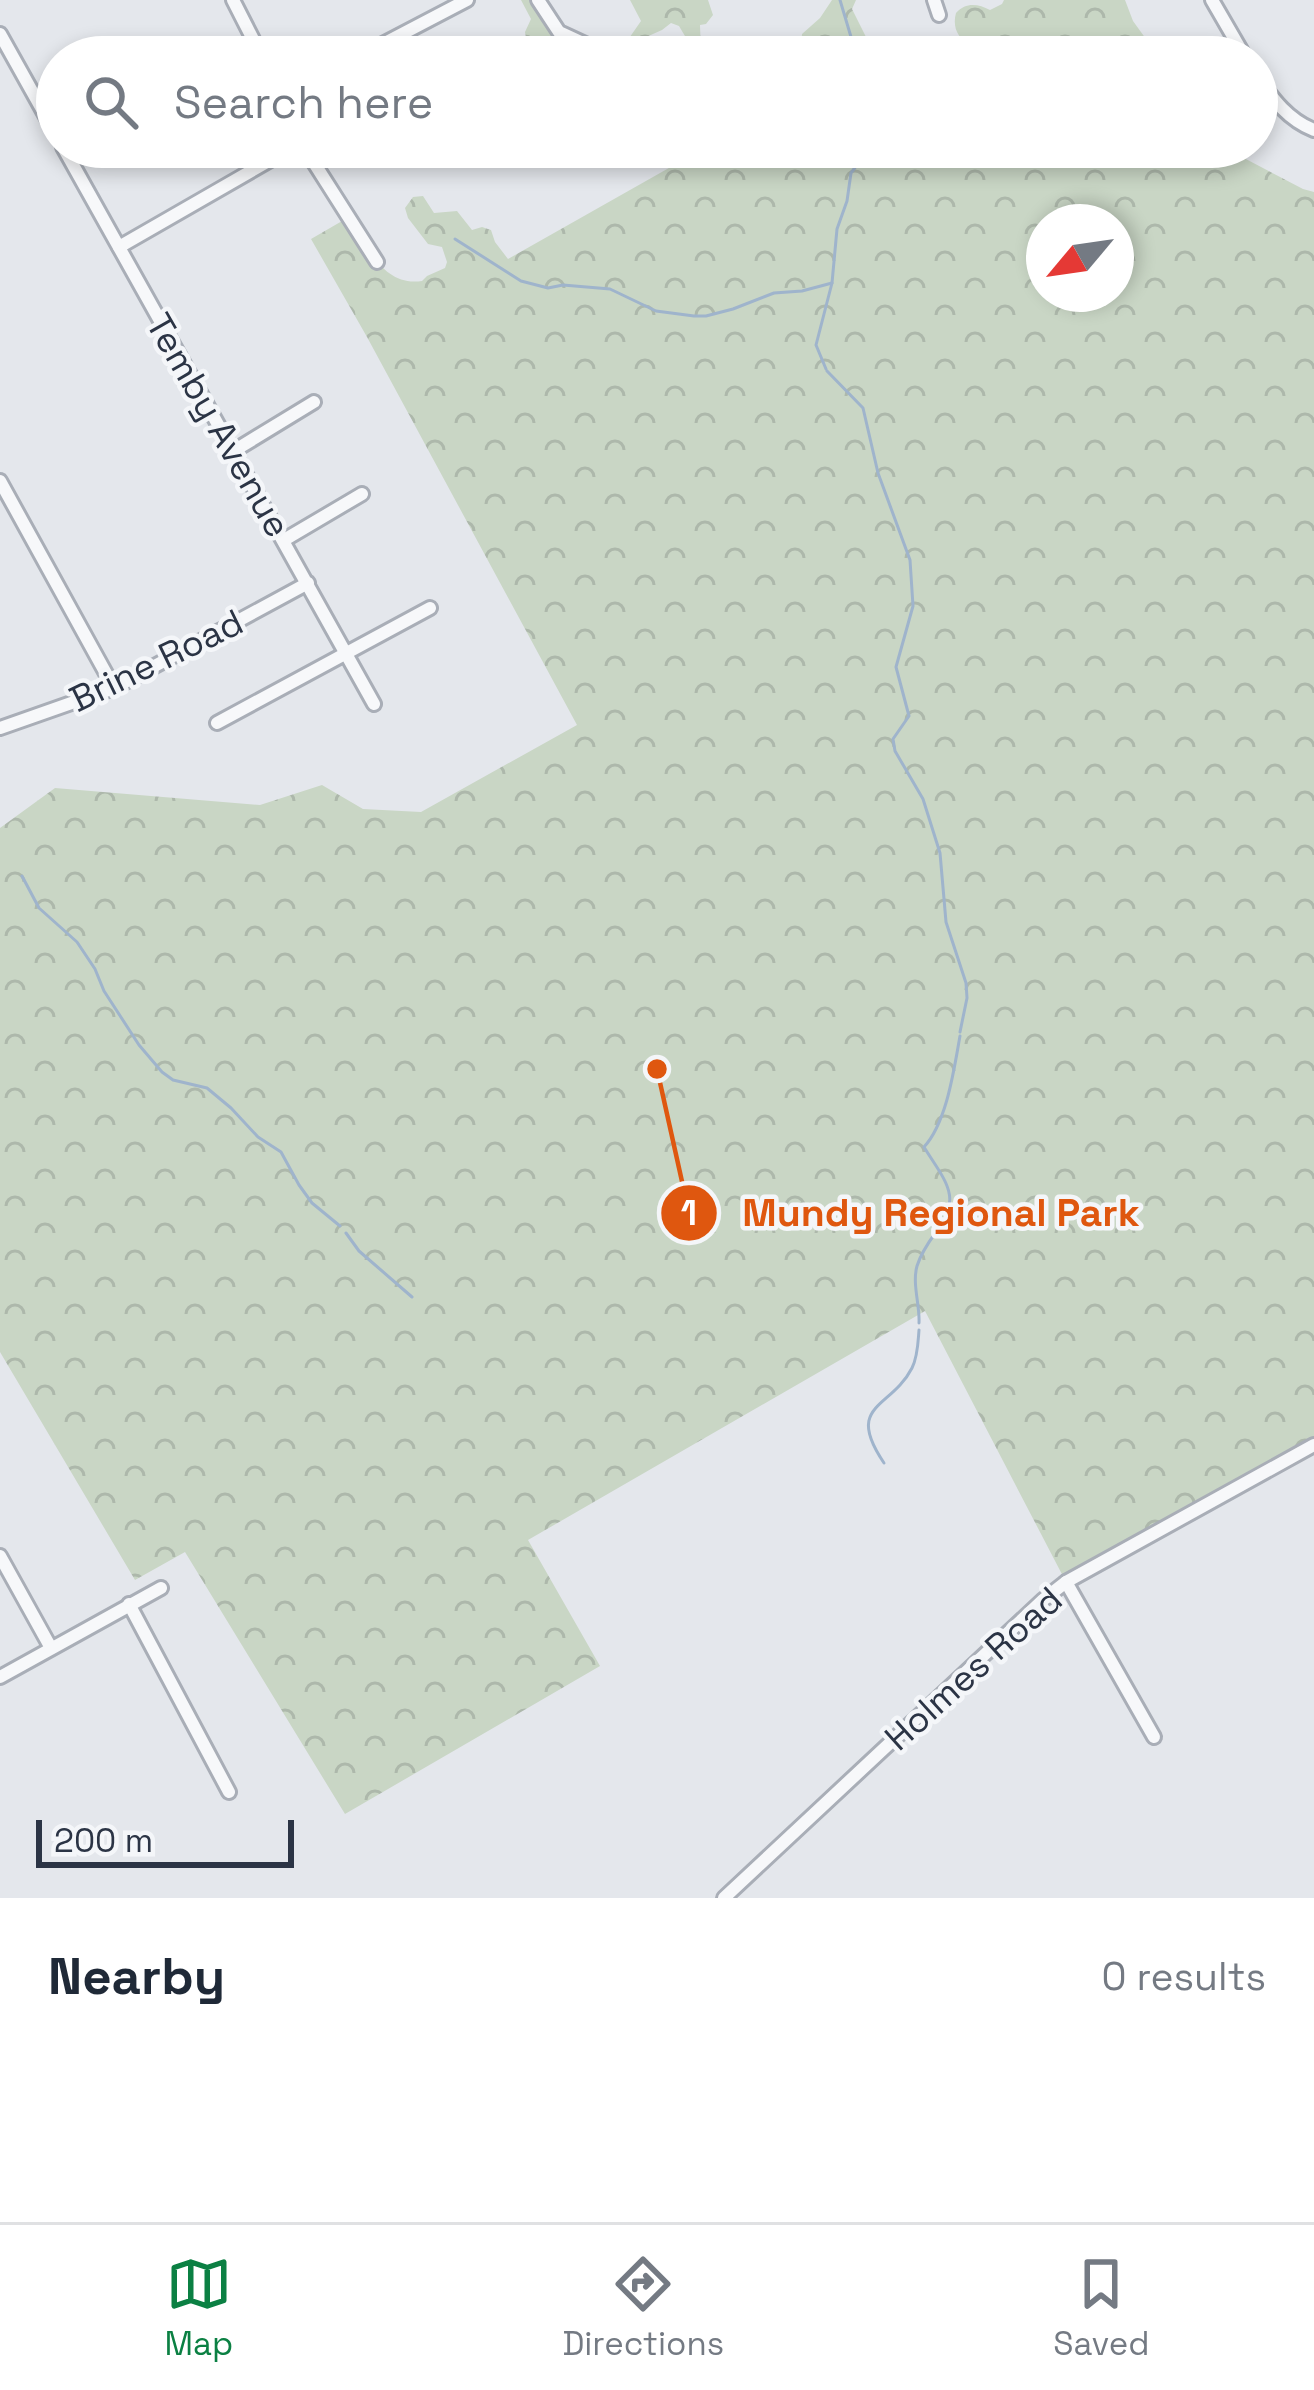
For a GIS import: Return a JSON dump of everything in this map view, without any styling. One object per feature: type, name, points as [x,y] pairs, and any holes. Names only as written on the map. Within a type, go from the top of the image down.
[{"type":"street","points":[[233,0],[251,36]]},
{"type":"street","points":[[398,36],[467,0]]},
{"type":"street","points":[[538,0],[560,32],[569,36]]},
{"type":"street","points":[[934,0],[939,15]]},
{"type":"street","points":[[1213,0],[1233,36]]},
{"type":"street","points":[[0,34],[36,98]]},
{"type":"street","points":[[1278,106],[1314,130]]},
{"type":"street","name":"Temby Avenue","points":[[75,168],[374,704]]},
{"type":"street","points":[[119,247],[256,168]]},
{"type":"street","points":[[317,168],[377,262]]},
{"type":"street","points":[[232,452],[314,402]]},
{"type":"street","points":[[0,481],[114,688]]},
{"type":"street","points":[[284,539],[362,494]]},
{"type":"street","name":"Brine Road","points":[[0,728],[114,688],[308,583]]},
{"type":"street","points":[[217,723],[430,608]]},
{"type":"street","name":"Holmes Road","points":[[724,1898],[1042,1600],[1066,1582],[1314,1445]]},
{"type":"street","points":[[0,1556],[51,1648]]},
{"type":"street","points":[[1066,1582],[1154,1737]]},
{"type":"street","points":[[0,1677],[161,1588]]},
{"type":"street","points":[[129,1604],[230,1792]]},
{"type":"green space","points":[[521,0],[537,0],[547,20],[575,36],[526,36],[531,19]]},
{"type":"green space","points":[[630,0],[708,0],[713,15],[700,25],[700,36],[685,36],[671,23],[648,36],[631,36],[641,21]]},
{"type":"green space","points":[[832,0],[856,0],[852,9],[866,36],[802,36]]},
{"type":"green space","points":[[1004,0],[1125,0],[1144,36],[959,36],[956,13],[964,7],[990,10]]},
{"type":"green space","points":[[669,168],[1263,168],[1314,192],[1314,1445],[1066,1582],[925,1311],[528,1540],[600,1666],[345,1814],[185,1552],[135,1580],[0,1352],[0,828],[55,788],[260,805],[322,785],[363,809],[421,812],[577,725],[311,239],[349,217],[387,271],[397,278],[422,281],[447,262],[442,247],[428,244],[408,218],[405,208],[413,197],[423,196],[434,213],[457,211],[472,230],[491,230],[508,259]]},
{"type":"waterway","points":[[840,0],[851,36]]},
{"type":"waterway","points":[[826,369],[816,345],[832,283],[837,229],[855,168]]},
{"type":"waterway","points":[[455,239],[521,281],[548,288],[610,289],[656,311],[694,316],[733,309],[774,293],[832,283]]},
{"type":"waterway","points":[[827,371],[863,408],[878,473],[910,560],[913,606],[896,667],[909,716],[893,739],[923,799],[940,853],[946,922],[966,983],[960,1032]]},
{"type":"waterway","points":[[22,876],[39,908],[77,942],[139,1045],[162,1072],[173,1080],[207,1088],[231,1108],[258,1137],[281,1152],[312,1203],[340,1226]]},
{"type":"waterway","points":[[919,1323],[917,1266],[944,1220],[950,1198],[924,1147],[944,1110],[960,1036]]},
{"type":"waterway","points":[[346,1233],[359,1251],[412,1297]]},
{"type":"waterway","points":[[884,1463],[873,1444],[870,1418],[912,1368],[919,1330]]},
{"type":"place","name":"Mundy Regional Park","points":[[657,1069]]}]
